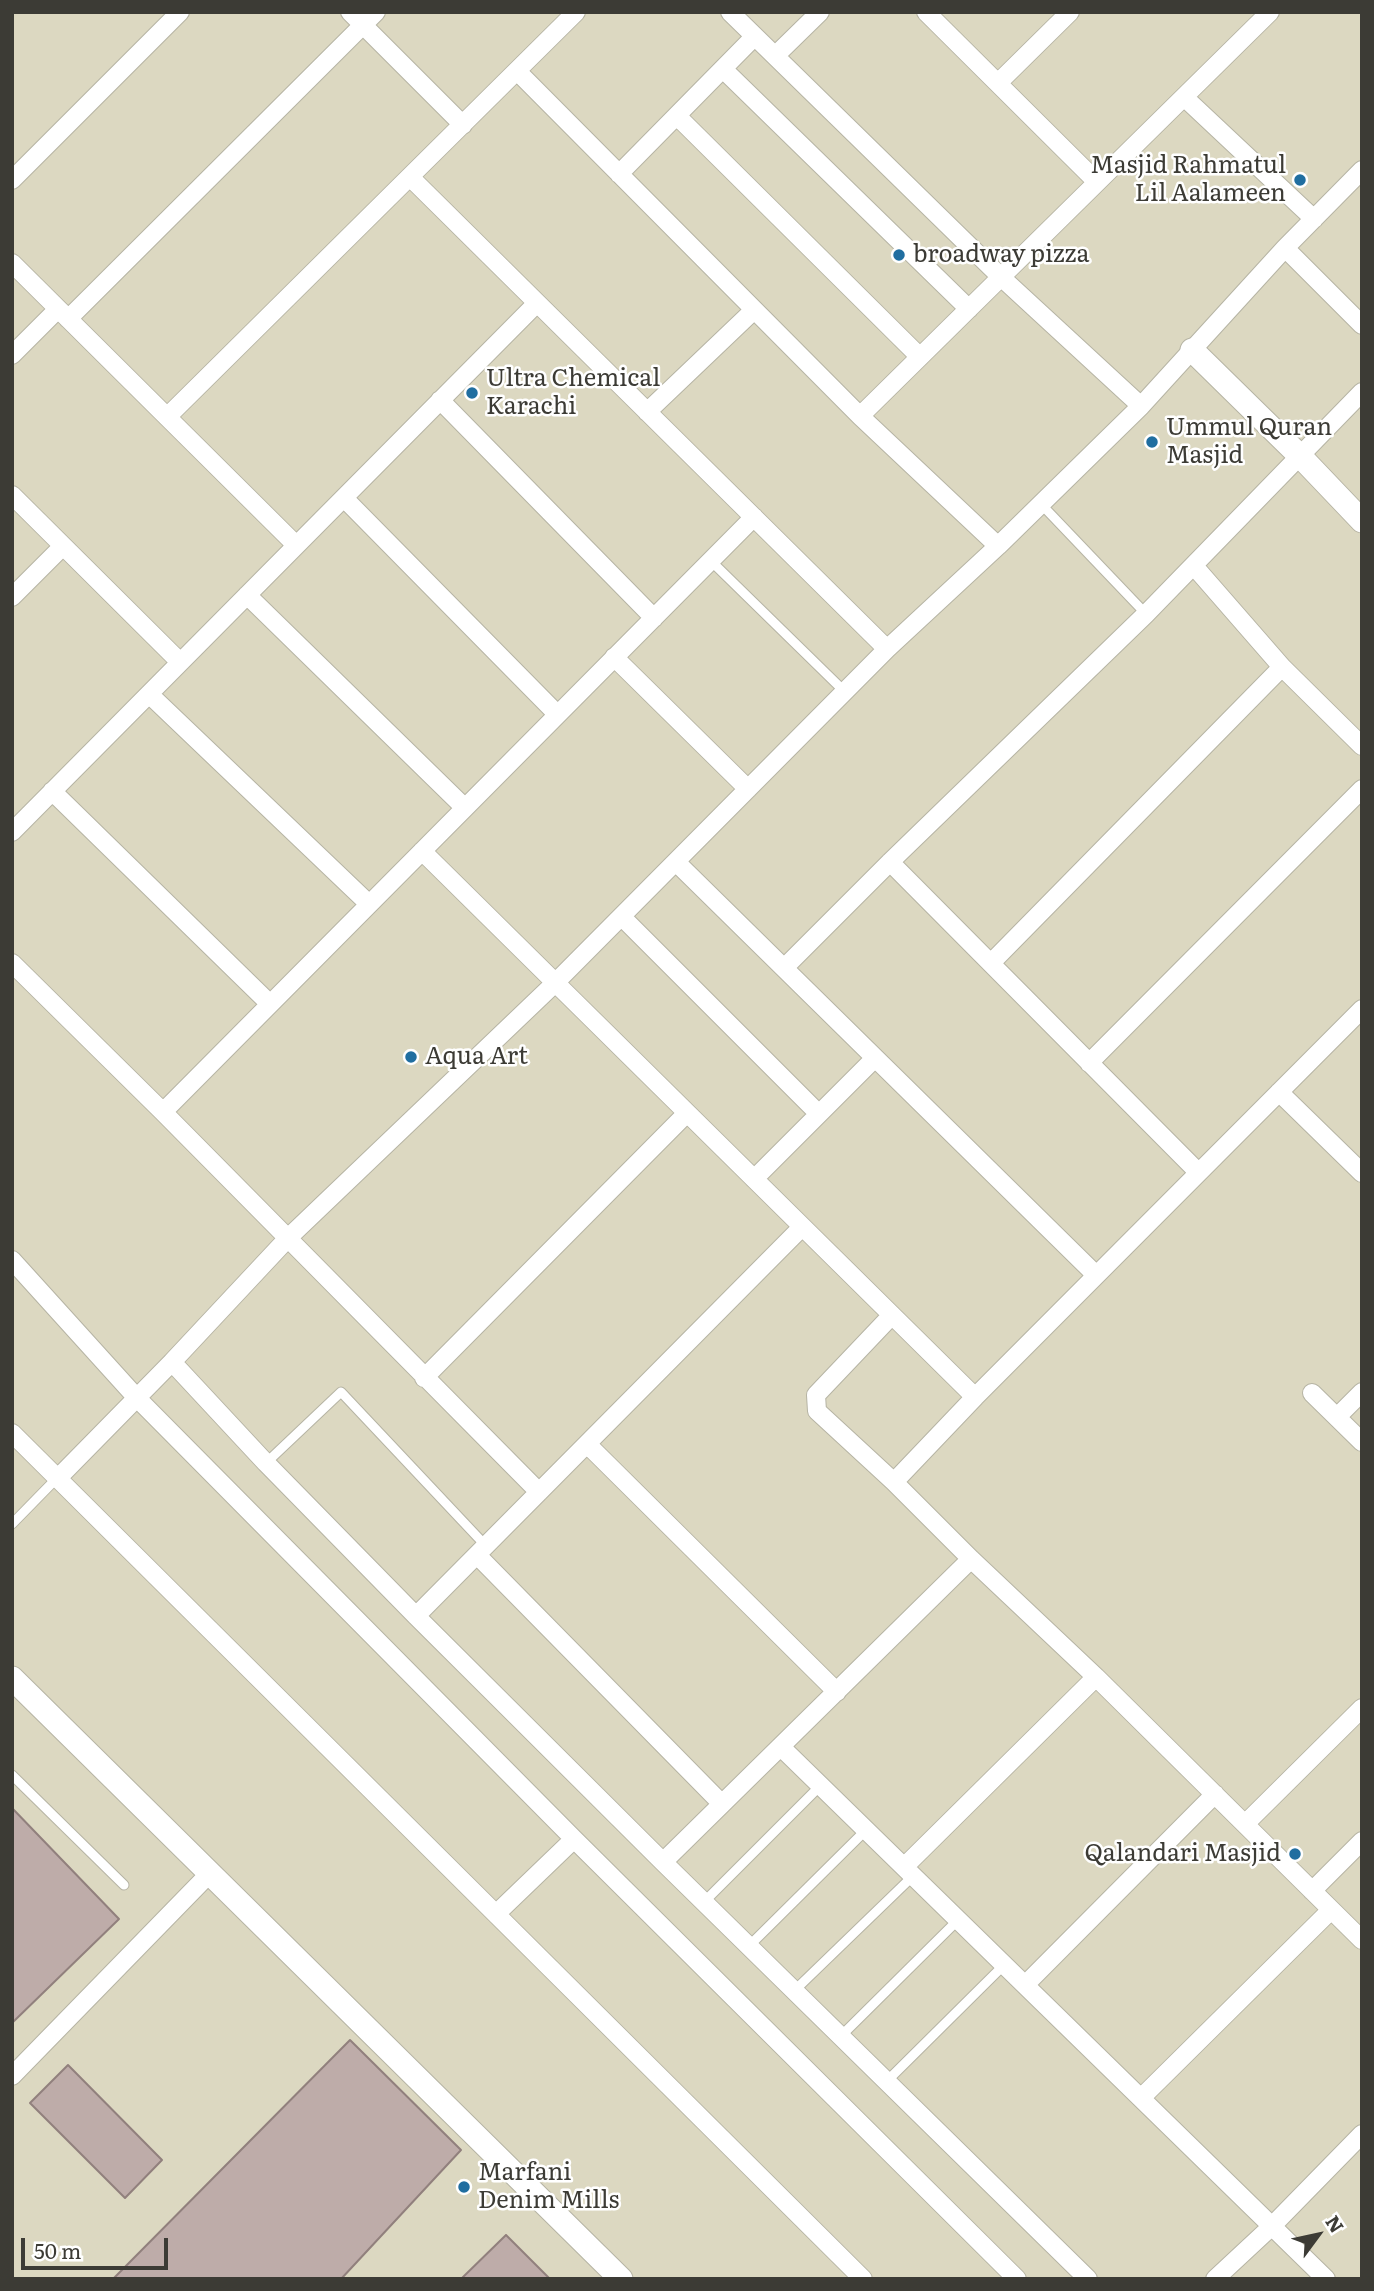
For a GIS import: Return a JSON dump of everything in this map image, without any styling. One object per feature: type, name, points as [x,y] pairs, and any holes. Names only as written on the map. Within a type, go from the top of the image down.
[{"type":"street","points":[[12,180],[180,12]]},
{"type":"street","points":[[167,417],[576,12]]},
{"type":"street","points":[[730,12],[1001,277],[1141,406]]},
{"type":"street","points":[[775,56],[820,12]]},
{"type":"street","points":[[926,12],[1097,182]]},
{"type":"street","points":[[998,83],[1069,12]]},
{"type":"street","points":[[860,416],[1270,12]]},
{"type":"street","points":[[12,355],[63,314],[363,17],[463,125]]},
{"type":"street","points":[[619,174],[754,37]]},
{"type":"street","points":[[723,69],[969,309]]},
{"type":"street","points":[[517,71],[860,416],[998,546]]},
{"type":"street","points":[[1184,97],[1314,219]]},
{"type":"street","points":[[677,116],[920,356]]},
{"type":"street","points":[[58,1478],[288,1238],[555,983],[887,649],[998,546],[1141,406],[1285,248],[1362,170]]},
{"type":"street","points":[[410,177],[887,649]]},
{"type":"street","points":[[1285,248],[1362,325]]},
{"type":"street","points":[[12,263],[296,545]]},
{"type":"street","points":[[12,832],[537,303]]},
{"type":"street","points":[[647,411],[754,310]]},
{"type":"street","points":[[1192,350],[1362,521]]},
{"type":"street","points":[[784,968],[1146,614],[1362,392]]},
{"type":"street","points":[[440,400],[654,618]]},
{"type":"street","points":[[12,495],[180,662]]},
{"type":"street","points":[[344,498],[557,715]]},
{"type":"street","points":[[163,1112],[754,517]]},
{"type":"street","points":[[12,597],[63,546]]},
{"type":"street","points":[[1194,566],[1282,667],[1362,746]]},
{"type":"street","points":[[247,595],[465,808]]},
{"type":"street","points":[[614,657],[748,789]]},
{"type":"street","points":[[991,963],[1282,667]]},
{"type":"street","points":[[149,694],[369,904]]},
{"type":"street","points":[[1089,1063],[1362,789]]},
{"type":"street","points":[[52,791],[270,1004]]},
{"type":"street","points":[[422,851],[975,1398]]},
{"type":"street","points":[[676,862],[1096,1275]]},
{"type":"street","points":[[890,862],[1198,1172]]},
{"type":"street","points":[[622,917],[819,1114]]},
{"type":"street","points":[[12,963],[539,1492]]},
{"type":"street","points":[[894,1482],[1362,1009]]},
{"type":"street","points":[[754,1179],[875,1058]]},
{"type":"street","points":[[1279,1092],[1362,1173]]},
{"type":"street","points":[[424,1378],[687,1113]]},
{"type":"street","points":[[416,1616],[802,1227]]},
{"type":"street","points":[[12,1260],[136,1398],[574,1839],[1017,2279]]},
{"type":"street","points":[[892,1315],[816,1395],[817,1411],[1097,1677],[1361,1939]]},
{"type":"street","points":[[172,1362],[266,1463],[416,1616],[1088,2279]]},
{"type":"street","points":[[1337,1417],[1362,1392]]},
{"type":"street","points":[[1312,1393],[1362,1442]]},
{"type":"street","points":[[12,1433],[863,2279]]},
{"type":"street","points":[[587,1444],[837,1692]]},
{"type":"street","points":[[481,1550],[722,1804]]},
{"type":"street","points":[[663,1862],[971,1559]]},
{"type":"street","points":[[909,1871],[1097,1677]]},
{"type":"street","points":[[12,1678],[621,2279]]},
{"type":"street","points":[[1245,1824],[1362,1708]]},
{"type":"street","points":[[781,1746],[1326,2279]]},
{"type":"street","points":[[1025,1985],[1215,1794]]},
{"type":"street","points":[[496,1914],[574,1839]]},
{"type":"street","points":[[1312,1891],[1362,1841]]},
{"type":"street","points":[[12,2076],[211,1872]]},
{"type":"street","points":[[1141,2098],[1331,1910]]},
{"type":"street","points":[[1215,2279],[1272,2226],[1362,2134]]},
{"type":"lane","points":[[1041,504],[1146,614]]},
{"type":"lane","points":[[710,560],[845,692]]},
{"type":"lane","points":[[266,1463],[341,1392],[481,1550]]},
{"type":"lane","points":[[12,1524],[58,1478]]},
{"type":"lane","points":[[12,1775],[124,1885]]},
{"type":"lane","points":[[704,1902],[821,1785]]},
{"type":"lane","points":[[749,1946],[866,1830]]},
{"type":"lane","points":[[794,1991],[909,1871]]},
{"type":"lane","points":[[841,2036],[958,1920]]},
{"type":"lane","points":[[887,2081],[1004,1965]]},
{"type":"shaded area","points":[[12,12],[1362,12],[1362,2279],[12,2279]]},
{"type":"building","points":[[12,1808],[119,1919],[12,2023]]},
{"type":"building","points":[[350,2040],[461,2150],[341,2279],[113,2279]]},
{"type":"building","points":[[68,2065],[162,2160],[125,2198],[30,2103]]},
{"type":"building","points":[[506,2235],[550,2279],[461,2279]]},
{"type":"place","name":"Masjid Rahmatul Lil Aalameen","points":[[1300,180]]},
{"type":"place","name":"broadway pizza","points":[[899,255]]},
{"type":"place","name":"Ultra Chemical Karachi","points":[[472,393]]},
{"type":"place","name":"Ummul Quran Masjid","points":[[1152,442]]},
{"type":"place","name":"Aqua Art","points":[[411,1057]]},
{"type":"place","name":"Qalandari Masjid","points":[[1295,1854]]},
{"type":"place","name":"Marfani Denim Mills","points":[[464,2187]]}]
